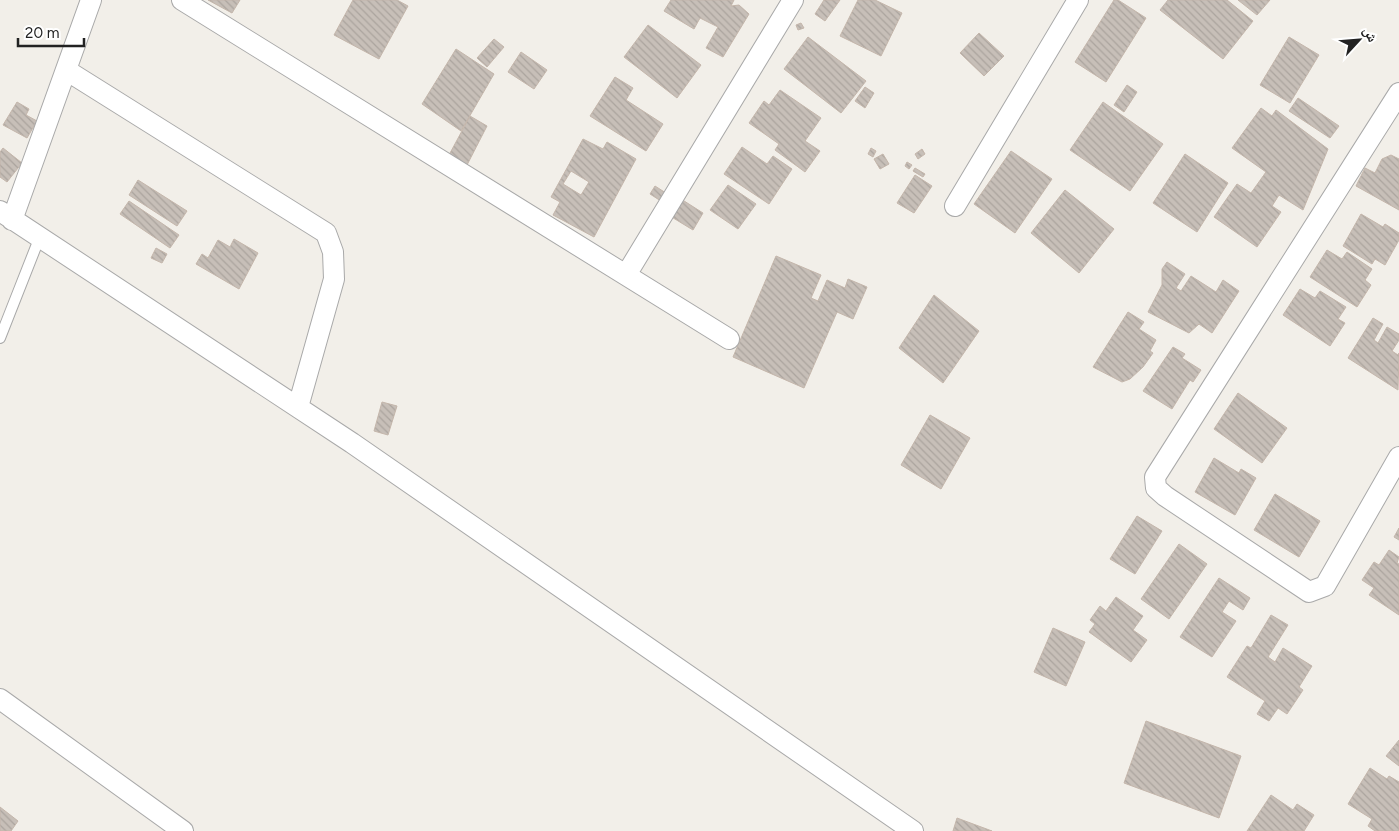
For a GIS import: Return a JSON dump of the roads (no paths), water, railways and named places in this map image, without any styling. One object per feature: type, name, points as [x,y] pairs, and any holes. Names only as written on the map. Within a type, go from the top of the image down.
[{"type":"street","points":[[90,0],[66,70],[6,216],[298,407],[912,831]]},
{"type":"street","points":[[182,0],[730,340]]},
{"type":"street","points":[[626,275],[793,0]]},
{"type":"street","points":[[954,206],[1078,0]]},
{"type":"street","points":[[66,70],[326,233],[332,252],[334,279],[298,407]]},
{"type":"street","points":[[1399,93],[1393,116],[1154,477],[1156,488],[1164,496],[1309,592],[1324,586],[1399,457]]},
{"type":"street","points":[[0,699],[183,831]]},
{"type":"lane","points":[[0,338],[39,239]]}]
